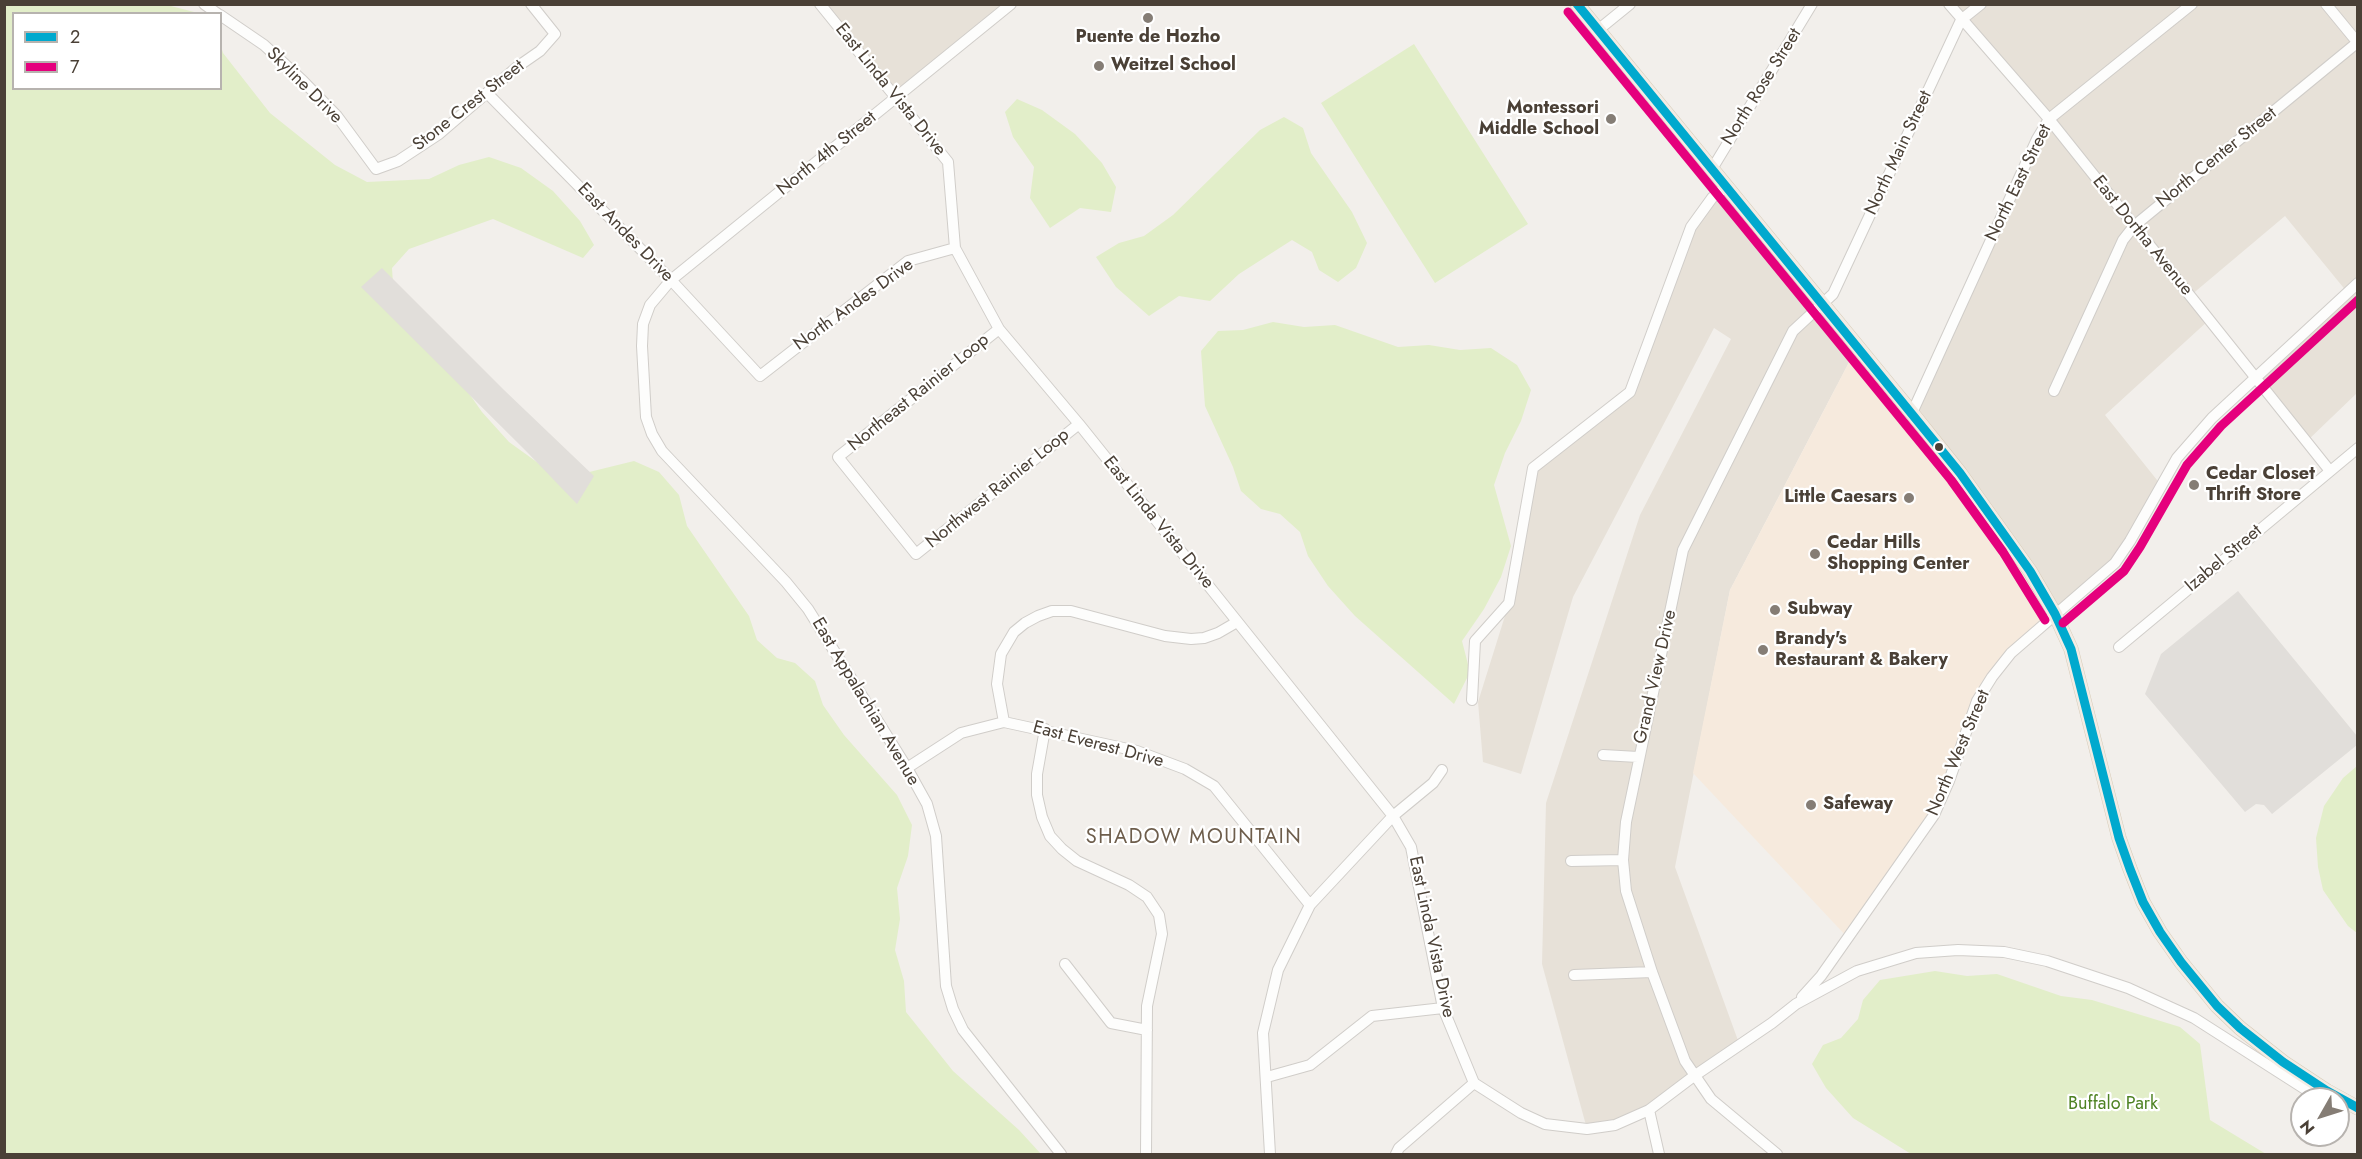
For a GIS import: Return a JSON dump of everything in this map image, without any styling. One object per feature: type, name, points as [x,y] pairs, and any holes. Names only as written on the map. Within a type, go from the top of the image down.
[{"type":"main road","points":[[1577,4],[1912,413],[2013,545],[2055,614],[2071,649],[2120,838],[2144,902],[2160,932],[2199,986],[2240,1028],[2283,1062],[2321,1087]]},
{"type":"street","name":"Stone Crest Street","points":[[376,169],[398,161],[439,134],[517,67],[540,51],[555,34],[531,4]]},
{"type":"street","points":[[824,8],[836,4]]},
{"type":"street","name":"North 4th Street","points":[[671,280],[1011,4]]},
{"type":"street","points":[[1598,30],[1630,4]]},
{"type":"street","name":"North Rose Street","points":[[1712,169],[1812,4]]},
{"type":"street","name":"East Dortha Avenue","points":[[1949,4],[2049,119],[2330,471]]},
{"type":"street","name":"North Main Street","points":[[1821,304],[1833,294],[1961,20],[1981,4]]},
{"type":"street","name":"North East Street","points":[[1912,413],[2037,139],[2049,119],[2192,4]]},
{"type":"street","points":[[2326,4],[2357,43]]},
{"type":"street","name":"East Linda Vista Drive","points":[[824,8],[948,162],[955,248],[999,329],[1079,424],[1393,816],[1411,847],[1443,1008],[1474,1083]]},
{"type":"street","name":"Skyline Drive","points":[[222,16],[264,45],[303,81],[337,116],[376,169]]},
{"type":"street","name":"North Center Street","points":[[2054,391],[2123,240],[2134,226],[2357,43]]},
{"type":"street","name":"East Andes Drive","points":[[487,93],[671,280],[760,376]]},
{"type":"street","points":[[1472,700],[1475,641],[1509,603],[1533,468],[1630,393],[1691,227],[1707,204],[1727,186]]},
{"type":"street","name":"North Andes Drive","points":[[760,376],[908,261],[955,248]]},
{"type":"street","name":"East Appalachian Avenue","points":[[671,280],[650,305],[643,324],[644,394],[646,417],[652,434],[662,451],[786,582],[808,609],[907,768],[927,804],[936,836],[946,986],[953,1009],[963,1030],[1061,1155]]},
{"type":"street","name":"North West Street","points":[[1796,1004],[1821,976],[1934,815],[1949,781],[1977,701],[1992,677],[2011,653],[2115,563],[2177,458],[2212,418],[2358,283]]},
{"type":"street","name":"Grand View Drive","points":[[1777,1155],[1711,1100],[1685,1061],[1652,972],[1626,891],[1623,860],[1626,822],[1638,757],[1683,550],[1782,349],[1793,331],[1821,304]]},
{"type":"street","name":"Northeast Rainier Loop","points":[[916,554],[838,457],[999,329]]},
{"type":"street","name":"Northwest Rainier Loop","points":[[916,554],[1079,424]]},
{"type":"street","name":"Izabel Street","points":[[2119,647],[2358,448]]},
{"type":"street","points":[[1004,722],[997,684],[1000,654],[1014,632],[1038,616],[1052,611],[1071,611],[1165,636],[1191,639],[1204,638],[1218,633],[1237,622]]},
{"type":"street","name":"East Everest Drive","points":[[907,768],[961,734],[1004,722],[1045,729],[1137,751],[1200,777],[1214,786],[1310,905]]},
{"type":"street","points":[[1045,729],[1037,774],[1037,795],[1042,817],[1050,836],[1077,861],[1129,885],[1147,897],[1159,915],[1162,934],[1149,989],[1146,1155]]},
{"type":"street","points":[[1603,754],[1638,757]]},
{"type":"street","points":[[1270,1155],[1263,1033],[1278,970],[1310,905],[1393,816],[1433,783],[1442,770]]},
{"type":"street","points":[[1571,861],[1623,860]]},
{"type":"street","points":[[1396,1155],[1399,1148],[1474,1083],[1521,1113],[1545,1124],[1587,1130],[1615,1125],[1649,1110],[1796,1004],[1857,971],[1916,953],[1958,950],[2004,952],[2047,961],[2128,988],[2166,1004],[2217,1032],[2302,1087]]},
{"type":"street","points":[[1065,964],[1111,1023],[1147,1030]]},
{"type":"street","points":[[1574,975],[1652,972]]},
{"type":"street","points":[[1267,1077],[1310,1065],[1372,1016],[1443,1008]]},
{"type":"street","points":[[1649,1110],[1659,1155]]},
{"type":"shaded area","points":[[821,5],[1011,5],[896,98]]},
{"type":"shaded area","points":[[1949,5],[2357,5],[2357,393],[2306,442],[2255,378],[2347,292],[2285,216],[2190,296],[2209,320],[2105,415],[2161,485],[2130,541],[2055,614],[1912,413],[2049,120]]},
{"type":"shaded area","points":[[1727,186],[1857,347],[1730,590],[1675,867],[1740,1046],[1649,1110],[1587,1129],[1542,964],[1546,803],[1640,515],[1731,339],[1714,328],[1573,597],[1521,774],[1483,762],[1478,702],[1509,603],[1533,468],[1630,392],[1691,227]]},
{"type":"shaded area","points":[[382,268],[594,476],[577,504],[361,287]]},
{"type":"shaded area","points":[[1857,347],[1912,413],[2055,614],[1988,683],[1942,799],[1848,938],[1693,773],[1730,590]]},
{"type":"shaded area","points":[[2238,591],[2357,736],[2357,745],[2272,814],[2264,805],[2256,804],[2245,812],[2145,694],[2161,654]]},
{"type":"green space","points":[[5,5],[167,5],[194,12],[12,12],[12,90],[222,90],[222,50],[270,113],[335,165],[367,182],[429,179],[459,165],[489,157],[521,168],[553,191],[580,221],[594,245],[583,258],[493,219],[409,249],[392,268],[395,317],[461,382],[482,412],[509,442],[541,465],[573,476],[634,461],[659,472],[679,495],[687,526],[749,616],[757,640],[777,658],[795,663],[815,681],[823,705],[844,735],[897,795],[912,825],[908,856],[897,888],[900,919],[895,950],[904,981],[906,1012],[953,1071],[1019,1130],[1041,1154],[5,1154]]},
{"type":"green space","points":[[1414,44],[1528,224],[1435,283],[1321,103]]},
{"type":"green space","points":[[1017,99],[1042,110],[1075,134],[1102,163],[1116,187],[1111,212],[1080,208],[1050,228],[1030,198],[1034,167],[1013,137],[1005,112]]},
{"type":"green space","points":[[1284,117],[1303,128],[1311,153],[1352,212],[1367,243],[1356,268],[1338,282],[1319,270],[1312,252],[1292,240],[1239,274],[1210,301],[1179,296],[1149,316],[1116,287],[1096,257],[1119,243],[1144,236],[1173,215],[1260,130]]},
{"type":"green space","points":[[1273,322],[1304,327],[1335,325],[1398,347],[1429,345],[1460,350],[1491,348],[1517,365],[1531,390],[1521,421],[1505,453],[1494,485],[1511,546],[1501,577],[1484,609],[1462,641],[1470,672],[1454,704],[1355,616],[1328,586],[1308,556],[1300,532],[1280,514],[1261,509],[1241,491],[1233,467],[1205,406],[1201,351],[1218,331],[1243,330]]},
{"type":"green space","points":[[2357,766],[2357,933],[2348,926],[2323,890],[2318,867],[2316,838],[2324,806],[2343,778]]},
{"type":"green space","name":"Buffalo Park","points":[[1935,971],[1967,976],[1997,974],[2061,996],[2092,1000],[2180,1027],[2200,1044],[2210,1120],[2266,1154],[1911,1154],[1853,1118],[1826,1088],[1812,1064],[1823,1045],[1841,1038],[1858,1019],[1863,1000],[1880,980]]},
{"type":"transit line","name":"2","points":[[1577,4],[1960,473],[2030,571],[2055,614],[2071,649],[2119,838],[2130,869],[2143,902],[2181,962],[2217,1006],[2240,1028],[2283,1062],[2358,1108]]},
{"type":"transit line","name":"7","points":[[1568,12],[1951,480],[2003,552],[2045,620]]},
{"type":"transit line","name":"7","points":[[2063,623],[2124,571],[2187,465],[2221,426],[2358,300]]},
{"type":"place","name":"Puente de Hozho","points":[[1148,18]]},
{"type":"place","name":"Weitzel School","points":[[1099,66]]},
{"type":"place","name":"Montessori Middle School","points":[[1611,119]]},
{"type":"place","name":"Cedar Closet Thrift Store","points":[[2194,485]]},
{"type":"place","name":"Little Caesars","points":[[1909,498]]},
{"type":"place","name":"Cedar Hills Shopping Center","points":[[1815,554]]},
{"type":"place","name":"Subway","points":[[1775,610]]},
{"type":"place","name":"Brandy's Restaurant & Bakery","points":[[1763,650]]},
{"type":"place","name":"Safeway","points":[[1811,805]]},
{"type":"district","name":"SHADOW MOUNTAIN","points":[[1194,838]]}]
